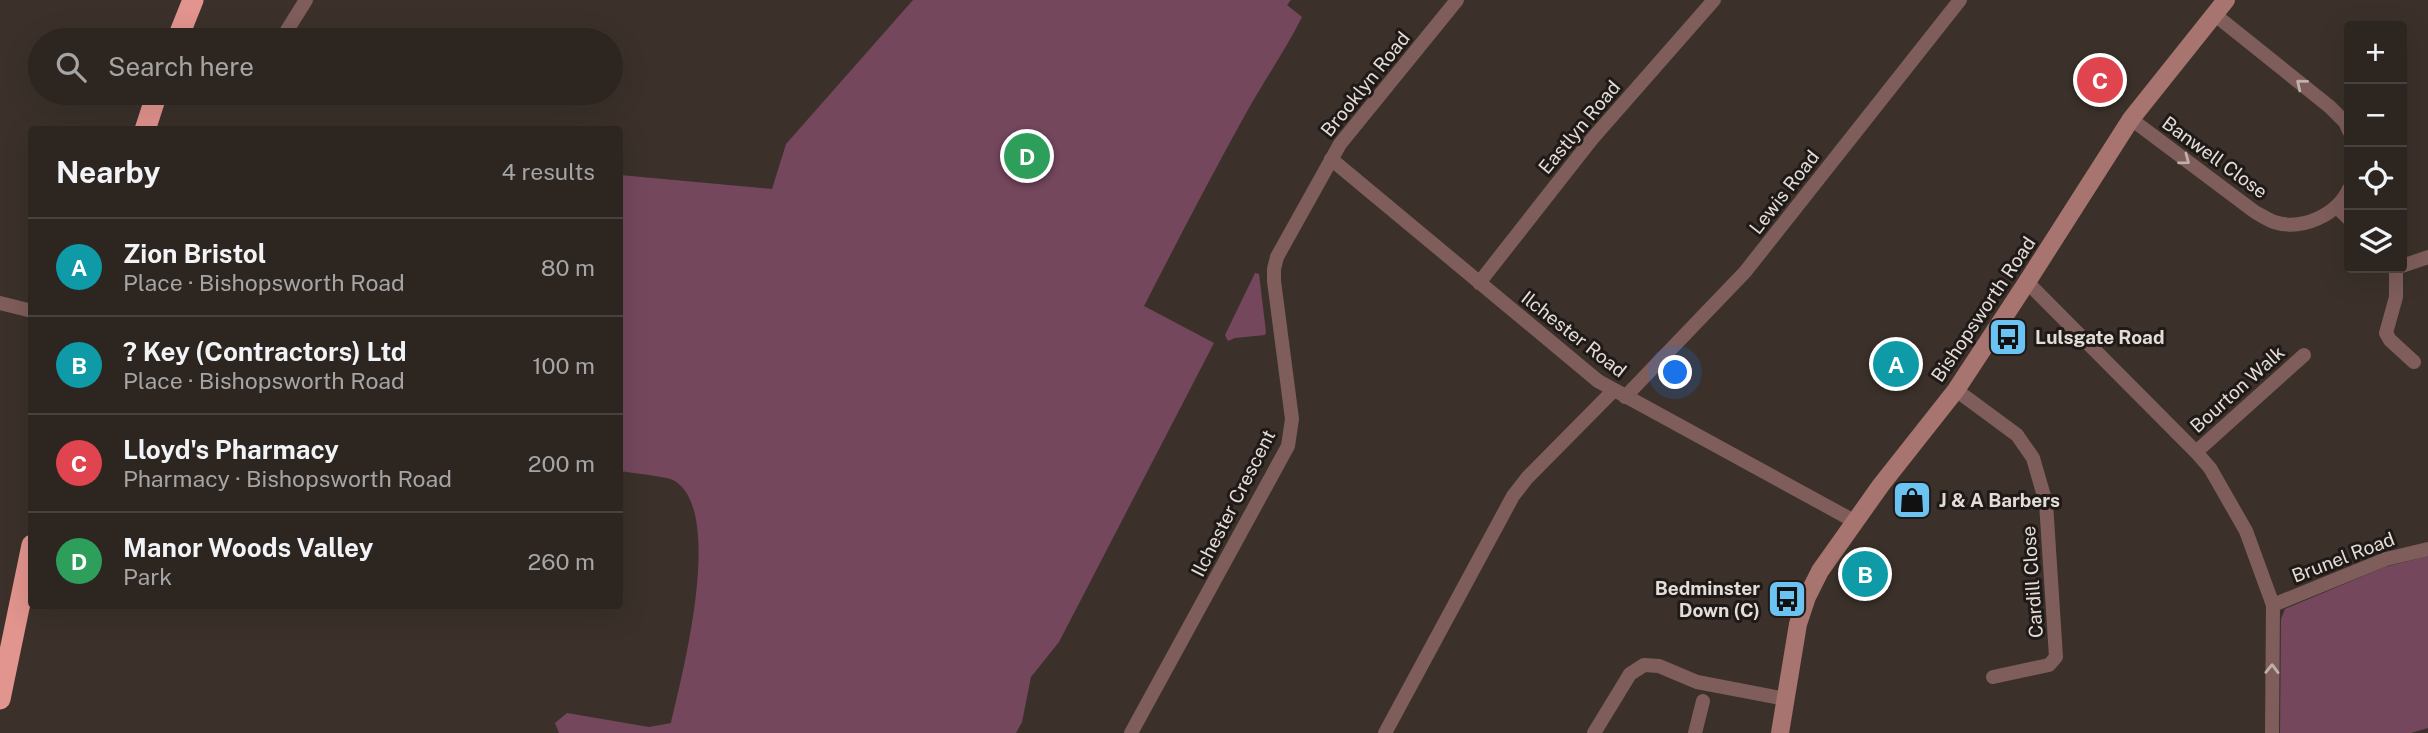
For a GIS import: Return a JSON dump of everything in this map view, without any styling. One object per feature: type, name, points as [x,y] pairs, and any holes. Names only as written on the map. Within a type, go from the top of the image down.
[{"type":"highway","points":[[182,28],[193,0]]},
{"type":"highway","points":[[146,126],[153,105]]},
{"type":"highway","points":[[0,699],[28,560]]},
{"type":"street","points":[[288,28],[306,0]]},
{"type":"street","name":"Brooklyn Road","points":[[1331,159],[1340,144],[1457,0]]},
{"type":"street","name":"Eastlyn Road","points":[[1479,283],[1592,139],[1714,0]]},
{"type":"street","name":"Lewis Road","points":[[1619,394],[1745,272],[1961,0]]},
{"type":"street","points":[[2220,7],[2344,121]]},
{"type":"street","name":"Bishopsworth Road","points":[[1780,733],[1798,624],[1820,571],[1854,521],[1956,390],[2131,119],[2220,7]]},
{"type":"street","name":"Banwell Close","points":[[2131,119],[2255,212],[2275,222],[2295,225],[2316,220],[2337,206],[2344,196]]},
{"type":"street","name":"Ilchester Road","points":[[1331,159],[1598,381],[1854,521]]},
{"type":"street","name":"Ilchester Crescent","points":[[1132,733],[1288,446],[1292,419],[1274,269],[1331,159]]},
{"type":"street","points":[[2337,206],[2344,214]]},
{"type":"street","points":[[2407,264],[2428,257]]},
{"type":"street","points":[[2396,273],[2396,298],[2386,333],[2414,362]]},
{"type":"street","points":[[2027,282],[2196,452],[2210,468],[2246,531],[2273,605],[2272,733]]},
{"type":"street","points":[[0,303],[28,310]]},
{"type":"street","name":"Bourton Walk","points":[[2196,452],[2304,355]]},
{"type":"street","name":"Cardill Close","points":[[1956,390],[2017,435],[2033,458],[2046,503],[2056,657],[2049,665],[1993,677]]},
{"type":"street","points":[[1385,733],[1513,496],[1523,482],[1619,394]]},
{"type":"street","name":"Brunel Road","points":[[2273,605],[2386,559],[2428,549]]},
{"type":"street","points":[[1594,733],[1630,674],[1644,665],[1659,667],[1697,682],[1786,699]]},
{"type":"street","points":[[1695,733],[1703,701]]},
{"type":"shaded area","points":[[913,0],[1291,0],[1287,5],[1302,17],[1232,139],[1144,306],[1214,343],[1059,642],[1031,677],[1022,722],[1016,733],[559,733],[555,723],[567,713],[649,727],[671,723],[696,594],[699,557],[697,523],[689,497],[673,480],[623,471],[623,175],[772,189],[786,144]]},
{"type":"shaded area","points":[[1255,273],[1259,274],[1265,335],[1228,341],[1225,335]]},
{"type":"shaded area","points":[[2428,556],[2428,728],[2411,733],[2280,733],[2281,619],[2285,609],[2385,567]]},
{"type":"place","name":"Lloyd's Pharmacy","points":[[2100,80]]},
{"type":"place","name":"Manor Woods Valley","points":[[1027,156]]},
{"type":"place","name":"Lulsgate Road","points":[[2008,337]]},
{"type":"place","name":"Zion Bristol","points":[[1896,364]]},
{"type":"place","name":"J & A Barbers","points":[[1912,500]]},
{"type":"place","name":"? Key (Contractors) Ltd","points":[[1865,574]]},
{"type":"place","name":"Bedminster Down (C)","points":[[1787,599]]}]
